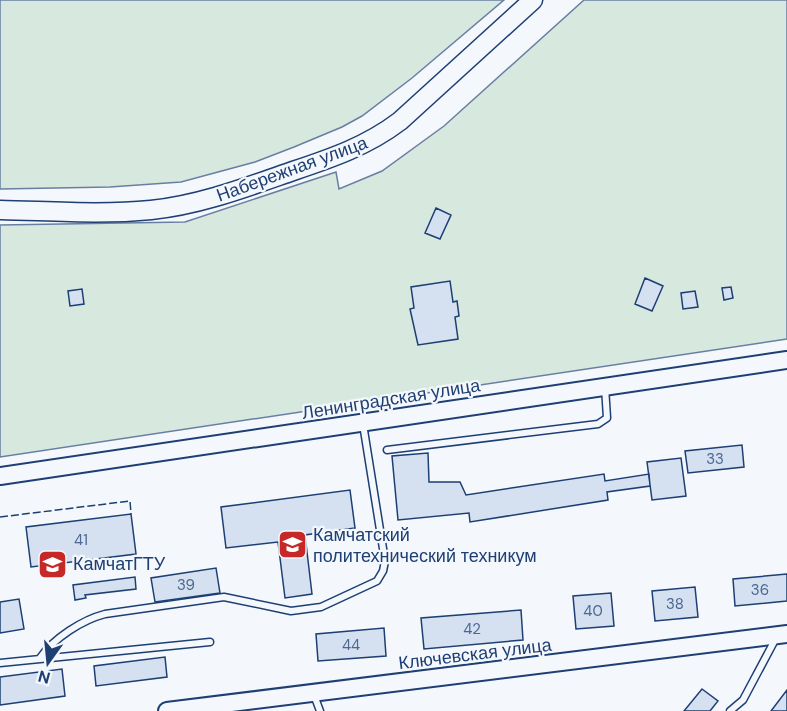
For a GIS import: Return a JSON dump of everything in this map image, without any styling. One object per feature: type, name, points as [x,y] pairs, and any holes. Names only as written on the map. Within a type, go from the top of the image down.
[{"type":"main road","name":"Набережная улица","points":[[0,210],[112,212],[173,207],[220,196],[355,149],[379,137],[400,121],[533,0]]},
{"type":"main road","name":"Ленинградская улица","points":[[0,476],[787,360]]},
{"type":"main road","name":"Ключевская улица","points":[[167,711],[782,634]]},
{"type":"lane","points":[[387,450],[598,424],[607,418],[605,387]]},
{"type":"lane","points":[[40,658],[55,641],[94,617],[105,614],[224,597],[291,611],[321,607],[377,580],[383,571],[385,561],[363,422]]},
{"type":"lane","points":[[730,711],[743,700],[782,634]]},
{"type":"lane","points":[[0,663],[210,642]]},
{"type":"lane","points":[[314,694],[320,711]]},
{"type":"shaded area","points":[[0,0],[504,0],[412,78],[362,116],[342,127],[255,162],[181,182],[110,187],[0,189]]},
{"type":"shaded area","points":[[584,0],[787,0],[787,339],[0,457],[0,225],[185,222],[336,172],[339,189],[382,171],[444,126]]},
{"type":"building","points":[[436,208],[451,215],[440,239],[425,233]]},
{"type":"building","points":[[645,278],[663,286],[652,311],[635,304]]},
{"type":"building","points":[[450,281],[453,302],[457,301],[459,316],[455,317],[458,339],[418,345],[410,309],[414,308],[411,287]]},
{"type":"building","points":[[731,287],[733,298],[724,300],[722,288]]},
{"type":"building","points":[[82,289],[84,304],[70,306],[68,291]]},
{"type":"building","points":[[695,291],[698,307],[683,309],[681,293]]},
{"type":"building","points":[[378,398],[378,402],[370,403],[370,399]]},
{"type":"building","points":[[742,445],[744,467],[688,473],[685,451]]},
{"type":"building","points":[[428,453],[429,482],[460,482],[466,495],[604,474],[605,481],[649,474],[650,486],[607,492],[608,500],[470,522],[469,513],[398,520],[392,456]]},
{"type":"building","points":[[681,458],[686,496],[652,500],[647,462]]},
{"type":"building","name":"Камчатский политехнический техникум","points":[[350,490],[355,528],[305,535],[312,594],[285,598],[278,542],[226,548],[221,507]]},
{"type":"building","points":[[131,514],[136,554],[31,567],[26,527]]},
{"type":"building","points":[[216,568],[220,593],[155,602],[151,578]]},
{"type":"building","points":[[787,574],[787,601],[735,606],[733,579]]},
{"type":"building","points":[[135,577],[136,589],[85,595],[86,598],[75,600],[73,585]]},
{"type":"building","points":[[695,587],[698,617],[655,621],[652,591]]},
{"type":"building","points":[[611,593],[614,626],[576,629],[573,596]]},
{"type":"building","points":[[19,599],[24,629],[0,633],[0,602]]},
{"type":"building","points":[[521,610],[523,640],[424,649],[421,618]]},
{"type":"building","points":[[384,628],[386,656],[318,661],[316,634]]},
{"type":"building","points":[[165,657],[167,677],[96,686],[94,666]]},
{"type":"building","points":[[62,669],[65,696],[0,705],[0,677]]},
{"type":"building","points":[[702,689],[718,701],[710,711],[684,711]]},
{"type":"building","points":[[787,690],[787,711],[771,711]]},
{"type":"fence","points":[[0,517],[130,501],[131,514]]},
{"type":"place","name":"Камчатский политехнический техникум","points":[[292,545]]},
{"type":"place","name":"КамчатГТУ","points":[[52,564]]}]
